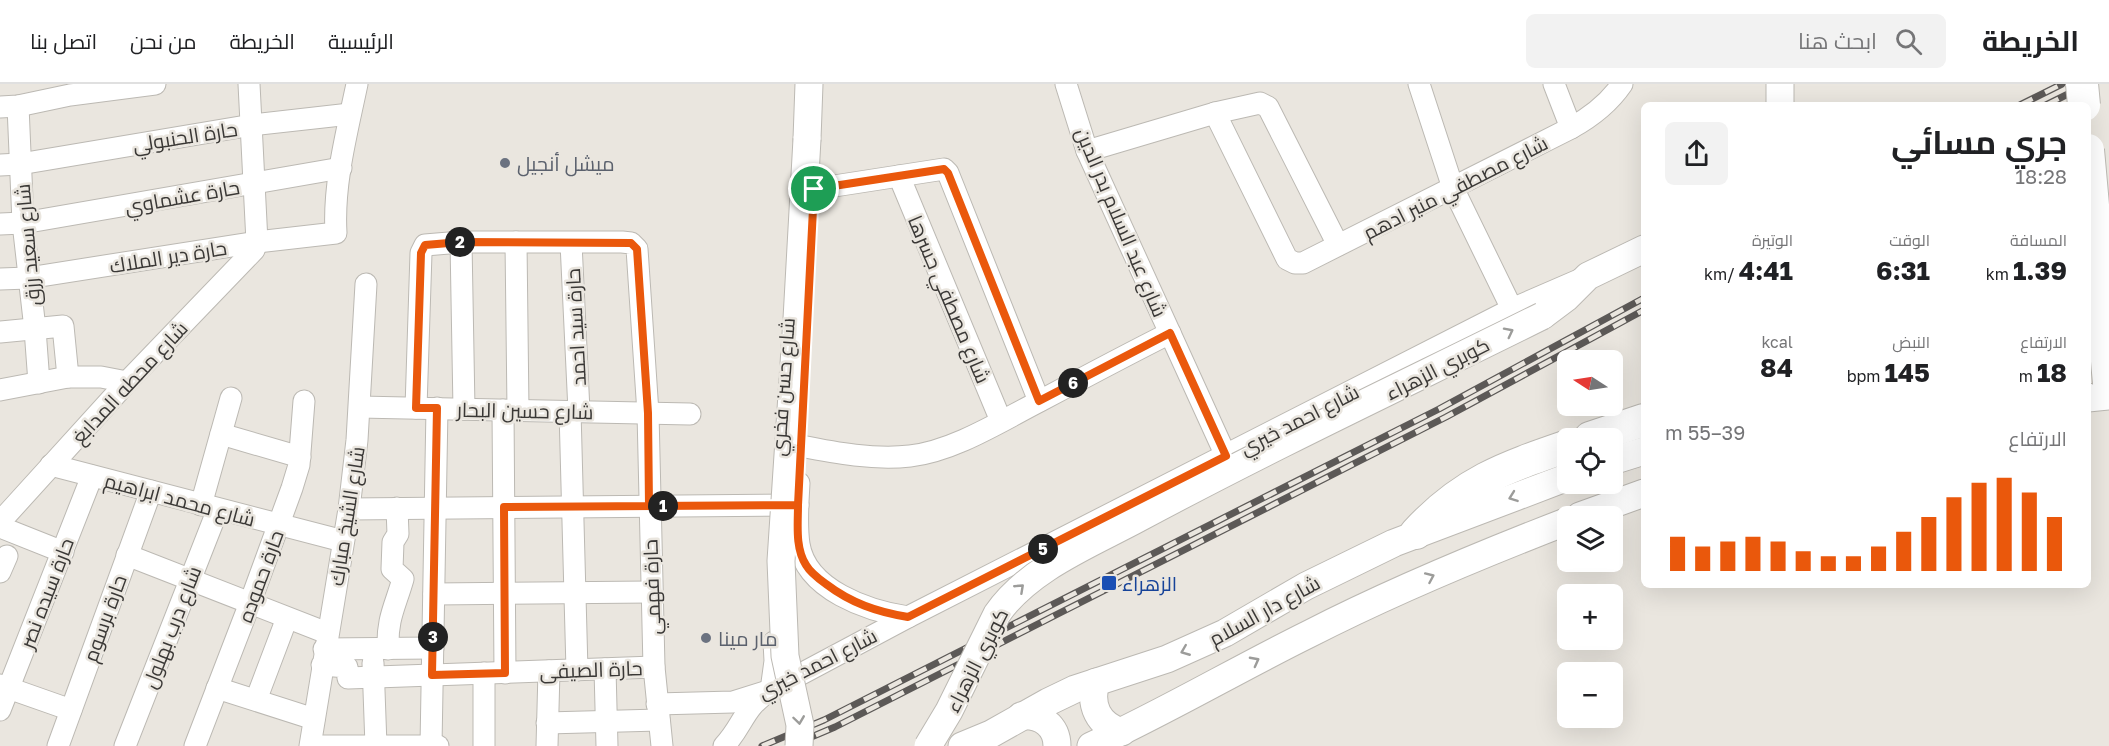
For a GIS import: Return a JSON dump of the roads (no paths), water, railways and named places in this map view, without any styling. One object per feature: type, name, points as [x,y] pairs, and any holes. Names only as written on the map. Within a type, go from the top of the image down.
[{"type":"highway","points":[[2082,84],[2084,102]]},
{"type":"highway","points":[[2091,200],[2109,383]]},
{"type":"highway","points":[[1620,428],[1641,421]]},
{"type":"highway","points":[[1416,533],[1447,502],[1481,480],[1557,450]]},
{"type":"main road","points":[[799,746],[800,725],[785,656],[781,561],[809,84]]},
{"type":"main road","points":[[1780,84],[1780,102]]},
{"type":"main road","name":"شارع احمد خيري","points":[[1588,276],[1641,250]]},
{"type":"main road","name":"كوبري الزهراء","points":[[928,746],[945,719],[997,614],[1015,591],[1031,578],[1174,500],[1542,316],[1566,298],[1588,276]]},
{"type":"main road","points":[[2091,348],[2109,345]]},
{"type":"main road","points":[[2091,398],[2109,396]]},
{"type":"main road","points":[[1623,458],[1641,452]]},
{"type":"main road","name":"شارع دار السلام","points":[[962,746],[992,734],[1048,702],[1096,682],[1167,659],[1215,638],[1327,575],[1416,533],[1557,481]]},
{"type":"main road","points":[[1608,506],[1641,494]]},
{"type":"main road","name":"شارع دار السلام","points":[[1091,746],[1371,604],[1503,546],[1557,525]]},
{"type":"main road","points":[[1096,682],[1093,699],[1098,715],[1108,726],[1122,732]]},
{"type":"main road","points":[[1021,716],[1036,716],[1048,723],[1056,735],[1057,746]]},
{"type":"street","points":[[9,106],[97,88],[155,84]]},
{"type":"street","points":[[249,84],[256,242]]},
{"type":"street","points":[[341,168],[357,84]]},
{"type":"street","name":"شارع حسن فخري","points":[[771,690],[775,661],[770,582],[774,505],[785,358],[799,99],[803,84]]},
{"type":"street","name":"شارع حسن فخري","points":[[818,84],[798,505],[799,544],[806,565],[838,594],[883,613],[908,617]]},
{"type":"street","name":"شارع عبد السلام بدر الدين","points":[[1066,84],[1088,151],[1226,456]]},
{"type":"street","points":[[1419,84],[1453,188],[1512,309]]},
{"type":"street","points":[[1554,84],[1571,128]]},
{"type":"street","name":"شارع مصطفي منير ادهم","points":[[1215,113],[1287,259],[1295,263],[1304,263],[1571,128],[1585,120],[1613,97],[1622,84]]},
{"type":"street","name":"شارع مصطفي منير ادهم","points":[[1088,151],[1215,113],[1260,103],[1268,107],[1338,245]]},
{"type":"street","name":"شارع سعيد رزق","points":[[9,106],[10,164],[23,224],[39,383]]},
{"type":"street","name":"حارة الحنبولي","points":[[10,164],[252,125],[351,114]]},
{"type":"street","name":"حارة عشماوي","points":[[0,224],[23,224],[341,168]]},
{"type":"street","name":"حارة دير الملاك","points":[[0,279],[28,278],[256,242],[336,233],[335,213],[341,168]]},
{"type":"street","points":[[814,189],[944,169],[948,173],[1039,401]]},
{"type":"street","name":"شارع مصطفي جسرها","points":[[899,176],[1001,421]]},
{"type":"street","name":"شارع محطه المدابغ","points":[[0,522],[128,382],[248,257],[254,250],[256,242]]},
{"type":"street","points":[[461,242],[464,409]]},
{"type":"street","points":[[416,408],[421,253],[425,245],[461,242],[571,243]]},
{"type":"street","points":[[484,746],[504,593],[504,507],[511,410],[516,242]]},
{"type":"street","name":"حارة فهمي","points":[[571,243],[622,242],[631,243],[637,249],[648,413],[654,667],[662,746]]},
{"type":"street","name":"حارة سيد احمد","points":[[571,243],[577,670]]},
{"type":"street","name":"شارع احمد خيري","points":[[547,723],[606,721],[734,702],[771,690],[908,617],[1512,309],[1588,276]]},
{"type":"street","name":"شارع الشيخ مبارك","points":[[312,746],[314,718],[349,509],[360,407],[366,284]]},
{"type":"street","points":[[0,332],[63,327],[68,377]]},
{"type":"street","points":[[801,446],[836,453],[883,457],[910,456],[939,451],[1170,333]]},
{"type":"street","points":[[0,390],[68,377],[101,377],[128,382]]},
{"type":"street","name":"شارع درب بهلول","points":[[125,746],[190,580],[210,507],[221,434],[231,398]]},
{"type":"street","name":"حارة حموده","points":[[195,746],[279,525],[299,465],[304,400]]},
{"type":"street","name":"شارع حسين البحار","points":[[360,407],[690,414]]},
{"type":"street","points":[[431,746],[437,408]]},
{"type":"street","points":[[221,434],[300,457]]},
{"type":"street","name":"شارع محمد ابراهيم","points":[[51,465],[343,541]]},
{"type":"street","name":"حارة سيده نصر","points":[[0,710],[4,687],[63,552],[92,476]]},
{"type":"street","name":"حارة برسوم","points":[[58,746],[151,492]]},
{"type":"street","points":[[349,509],[798,505]]},
{"type":"street","points":[[376,745],[374,677],[380,649],[403,579],[393,569],[393,542],[398,534],[397,508]]},
{"type":"street","points":[[0,527],[63,552]]},
{"type":"street","points":[[127,555],[287,618],[325,649],[433,648]]},
{"type":"street","points":[[434,594],[651,592]]},
{"type":"street","points":[[256,700],[287,618]]},
{"type":"street","name":"حارة الصيفى","points":[[325,649],[347,667],[348,678],[654,667]]},
{"type":"street","points":[[605,669],[607,746]]},
{"type":"street","points":[[547,746],[549,671]]},
{"type":"street","points":[[4,687],[71,710]]},
{"type":"street","points":[[217,688],[314,718]]},
{"type":"street","points":[[724,746],[734,734],[748,708],[771,690]]},
{"type":"street","points":[[312,746],[438,746]]},
{"type":"railway","points":[[2026,102],[2062,84]]},
{"type":"railway","points":[[2052,102],[2088,84]]},
{"type":"railway","points":[[762,746],[824,720],[1439,409],[1641,300]]},
{"type":"railway","points":[[790,746],[835,727],[1446,417],[1641,312]]},
{"type":"place","name":"ميشل أنجيل","points":[[505,163]]},
{"type":"place","name":"الزهراء","points":[[1109,583]]},
{"type":"place","name":"مار مينا","points":[[706,638]]}]
